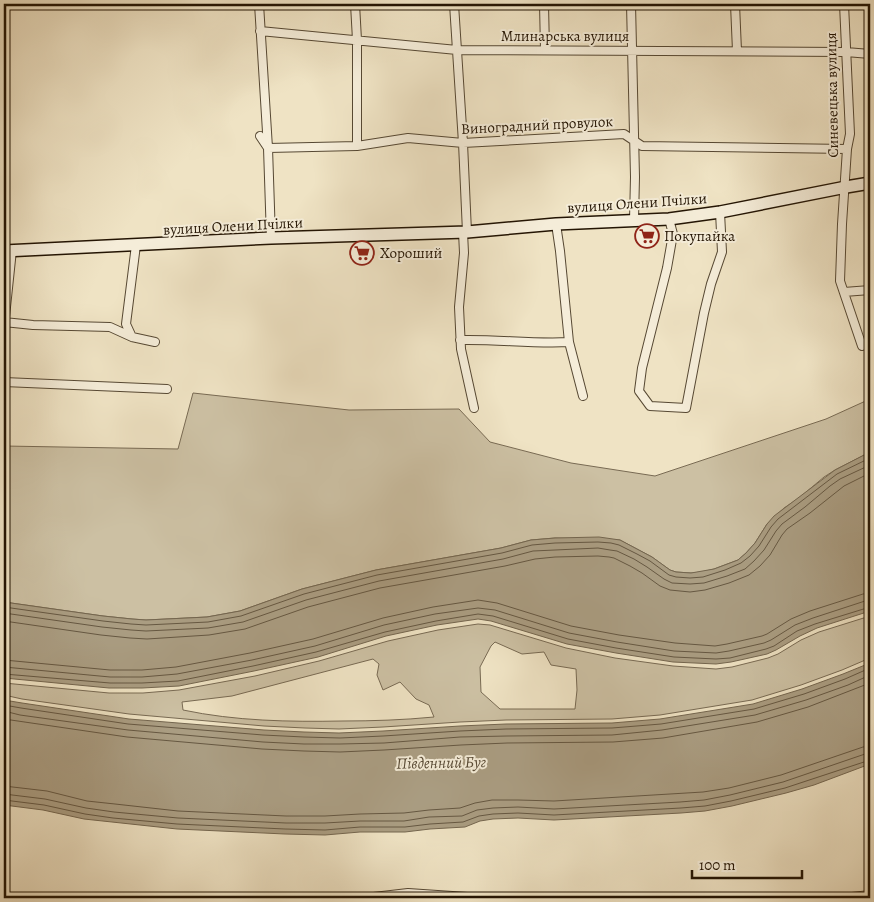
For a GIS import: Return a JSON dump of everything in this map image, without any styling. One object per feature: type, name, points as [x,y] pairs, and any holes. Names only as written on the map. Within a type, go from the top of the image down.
[{"type":"street","points":[[194,4],[259,5],[268,148],[271,238]]},
{"type":"street","points":[[355,4],[357,146]]},
{"type":"street","points":[[454,4],[463,143],[465,232],[459,307],[460,340],[474,408]]},
{"type":"street","points":[[544,4],[545,50]]},
{"type":"street","points":[[630,4],[635,177],[634,220]]},
{"type":"street","points":[[735,4],[736,51]]},
{"type":"street","name":"Синевецька вулиця","points":[[844,4],[850,134],[847,149],[840,281],[862,346]]},
{"type":"street","name":"Млинарська вулиця","points":[[260,31],[457,50],[846,52],[870,54]]},
{"type":"street","name":"Виноградний провулок","points":[[268,148],[357,146],[408,138],[463,143],[624,134],[642,146],[847,149]]},
{"type":"street","points":[[260,136],[268,148]]},
{"type":"street","name":"вулиця Олени Пчілки","points":[[8,250],[271,238],[465,232],[556,224],[669,218],[720,212],[870,183]]},
{"type":"street","points":[[669,218],[673,234],[669,260],[642,368],[639,391],[650,406],[686,408],[704,313],[722,252],[720,212]]},
{"type":"street","points":[[556,224],[569,342],[583,396]]},
{"type":"street","points":[[132,337],[126,324],[136,245]]},
{"type":"street","points":[[8,250],[4,324],[110,327],[132,337],[155,342]]},
{"type":"street","points":[[844,292],[870,290]]},
{"type":"street","points":[[460,340],[569,342]]},
{"type":"street","points":[[4,382],[167,389]]},
{"type":"street","points":[[365,898],[408,893],[482,898]]},
{"type":"street","points":[[843,898],[870,895]]},
{"type":"shaded area","points":[[193,393],[349,410],[459,409],[490,442],[571,463],[655,476],[826,419],[870,399],[870,452],[824,477],[784,508],[767,524],[755,543],[738,560],[702,572],[691,573],[670,570],[652,557],[620,540],[555,538],[531,540],[501,548],[376,570],[302,589],[240,611],[207,617],[132,619],[4,602],[4,446],[178,449]]},
{"type":"shaded area","points":[[870,616],[870,658],[801,685],[752,700],[660,715],[612,719],[506,720],[339,729],[305,728],[129,714],[4,695],[4,683],[109,693],[179,690],[255,676],[319,661],[388,641],[438,630],[478,624],[490,625],[566,648],[615,658],[673,666],[716,669],[768,658],[819,632]],"holes":[[[495,642],[522,654],[544,652],[551,665],[576,669],[577,690],[575,709],[500,709],[481,692],[480,667]],[[373,659],[379,664],[377,675],[383,690],[400,682],[416,699],[429,705],[434,717],[377,721],[282,721],[242,719],[183,710],[182,702],[232,696]]]},
{"type":"water","points":[[870,452],[870,611],[817,628],[767,654],[716,664],[673,662],[567,644],[491,621],[478,619],[437,625],[386,636],[318,657],[179,686],[109,688],[4,678],[4,602],[132,619],[207,617],[240,611],[302,589],[376,570],[501,548],[531,540],[555,538],[599,537],[620,540],[676,572],[691,573],[714,569],[738,560],[755,543],[774,516],[835,470]]},
{"type":"water","name":"Південний Буг","points":[[870,663],[870,764],[814,785],[786,793],[705,811],[554,820],[493,819],[480,821],[465,827],[405,832],[360,832],[325,835],[177,829],[84,819],[43,810],[4,805],[4,700],[129,719],[304,732],[339,733],[506,724],[612,723],[660,719],[753,704],[802,689]]},
{"type":"place","name":"Покупайка","points":[[647,236]]},
{"type":"place","name":"Хороший","points":[[362,253]]}]
